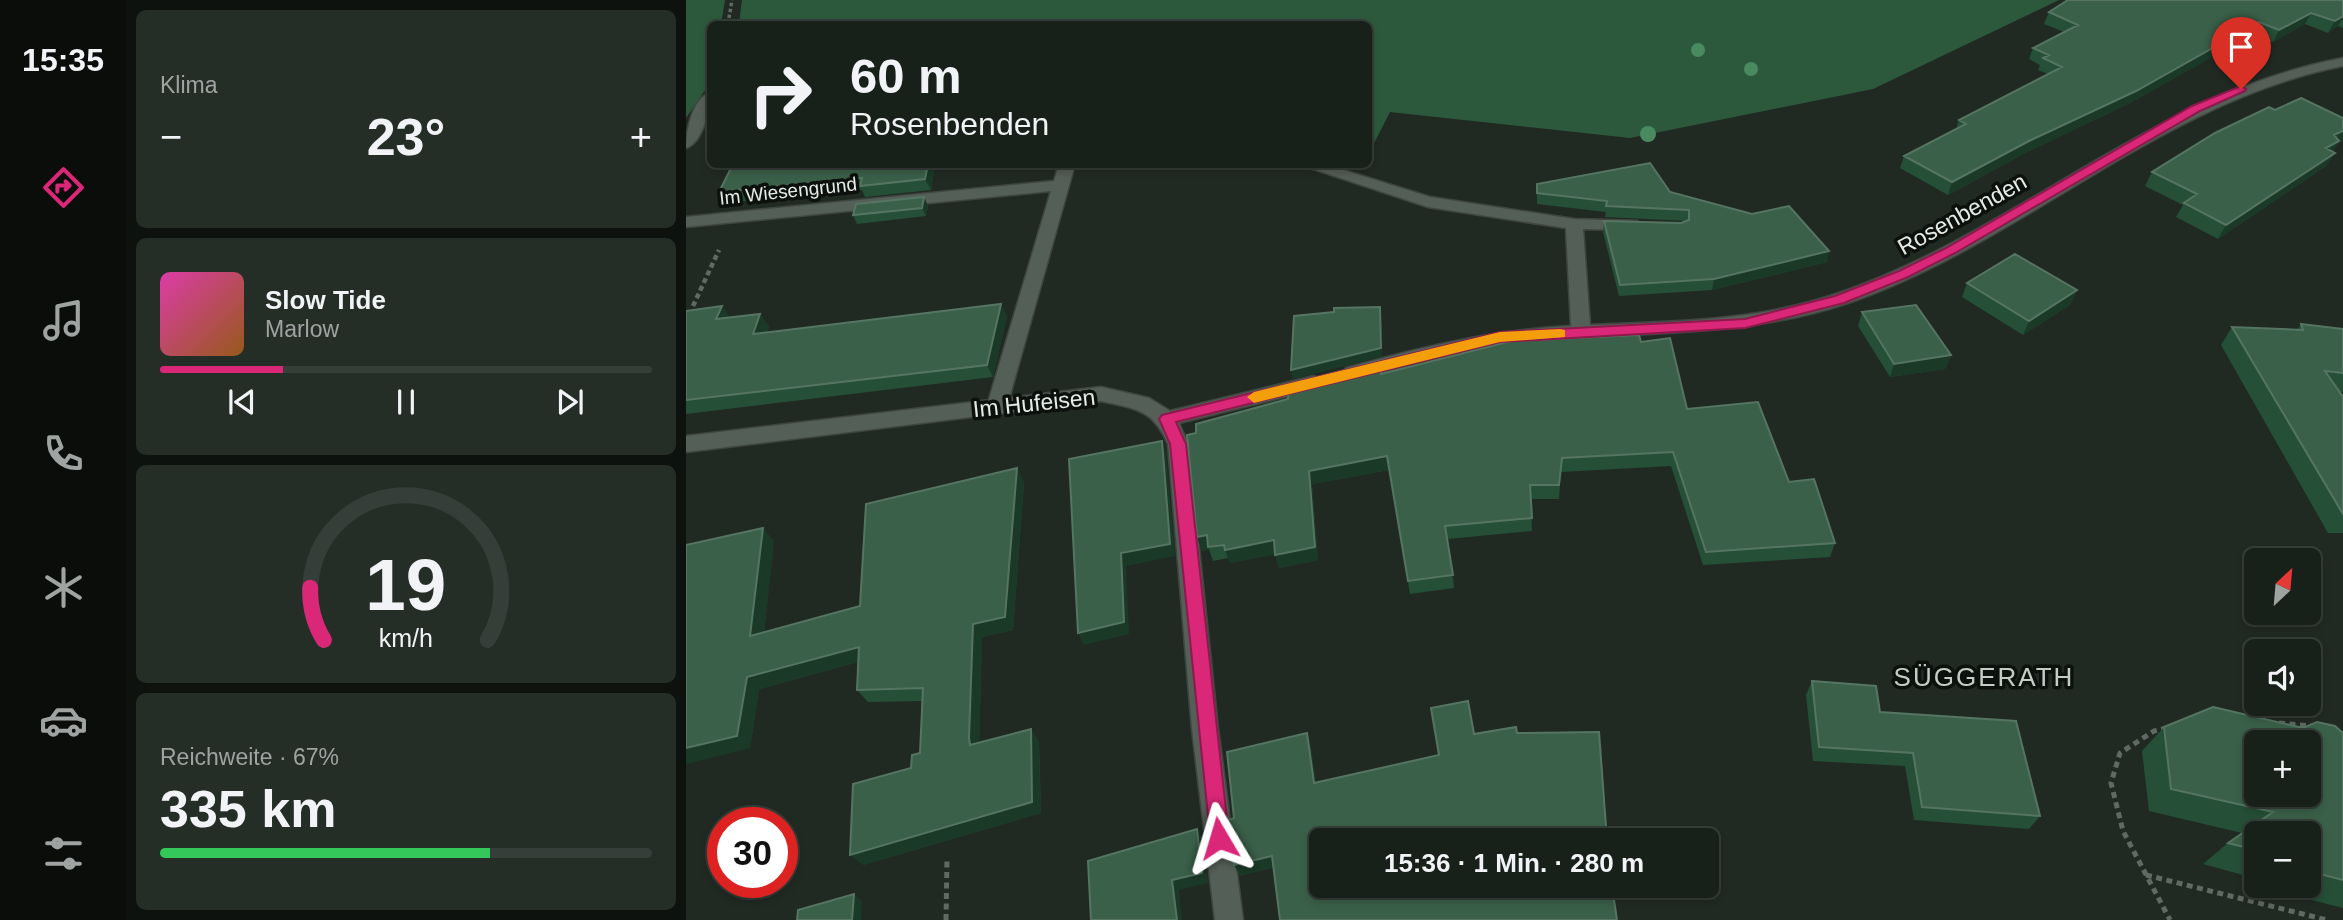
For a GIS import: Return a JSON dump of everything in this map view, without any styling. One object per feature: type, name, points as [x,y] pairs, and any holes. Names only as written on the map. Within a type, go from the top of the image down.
[{"type":"street","name":"Rosenbenden","points":[[1167,419],[1500,337],[1745,324],[1840,299],[1903,274],[1950,251],[2196,108],[2263,79],[2343,62]]},
{"type":"street","points":[[686,143],[707,103]]},
{"type":"street","points":[[997,406],[1066,168]]},
{"type":"street","points":[[1319,168],[1428,202],[1574,224],[1653,226]]},
{"type":"street","name":"Im Wiesengrund","points":[[686,222],[1062,185]]},
{"type":"street","points":[[1574,224],[1581,332]]},
{"type":"street","name":"Im Hufeisen","points":[[686,444],[1101,394],[1142,402],[1167,419]]},
{"type":"street","points":[[1167,419],[1178,444],[1205,729],[1229,920]]},
{"type":"path","points":[[728,21],[732,0]]},
{"type":"path","points":[[693,306],[734,217]]},
{"type":"path","points":[[2276,723],[2316,727]]},
{"type":"path","points":[[2169,920],[2123,831],[2111,783],[2120,753],[2154,731],[2180,724]]},
{"type":"path","points":[[946,920],[947,858]]},
{"type":"path","points":[[2145,875],[2327,920]]},
{"type":"green space","points":[[686,0],[725,0],[722,21],[707,21],[707,87],[686,118]]},
{"type":"green space","points":[[742,0],[2059,0],[1873,89],[1630,138],[1390,112],[1372,147],[1372,21],[739,21]]},
{"type":"building","points":[[2068,0],[2343,0],[2343,16],[2335,21],[2311,13],[2279,30],[2259,22],[2136,91],[2029,141],[1952,182],[1904,156],[1966,124],[1959,120],[2062,67],[2043,58],[2049,55],[2033,48],[2078,25],[2049,12]]},
{"type":"building","points":[[2301,98],[2343,118],[2343,131],[2334,135],[2339,141],[2326,148],[2335,153],[2226,225],[2184,203],[2197,194],[2152,172],[2215,133],[2269,107],[2275,110]]},
{"type":"building","points":[[1650,163],[1670,192],[1752,214],[1789,206],[1829,251],[1714,279],[1620,285],[1604,221],[1681,223],[1689,220],[1689,210],[1606,206],[1607,201],[1537,193],[1537,184]]},
{"type":"building","points":[[731,168],[927,168],[925,179],[860,186],[862,178],[719,192]]},
{"type":"building","points":[[924,197],[922,208],[853,215],[856,204]]},
{"type":"building","points":[[2015,254],[2077,290],[2029,321],[1967,283]]},
{"type":"building","points":[[1001,304],[987,365],[686,400],[686,311],[722,306],[716,319],[760,314],[753,334]]},
{"type":"building","points":[[1916,305],[1951,355],[1894,364],[1862,312]]},
{"type":"building","points":[[1380,307],[1381,348],[1291,370],[1294,316],[1334,312],[1334,308]]},
{"type":"building","points":[[2301,324],[2343,329],[2343,373],[2325,371],[2343,397],[2343,514],[2232,327],[2303,330]]},
{"type":"building","points":[[1639,335],[1641,342],[1670,338],[1687,409],[1758,402],[1789,482],[1814,479],[1835,543],[1706,552],[1673,452],[1562,458],[1559,485],[1530,485],[1532,518],[1445,526],[1453,575],[1408,581],[1387,456],[1309,471],[1315,547],[1275,555],[1274,540],[1225,550],[1224,545],[1208,547],[1207,535],[1197,537],[1187,435],[1196,433],[1196,424],[1288,399],[1289,384],[1380,361],[1381,374],[1511,341]]},
{"type":"building","points":[[1162,441],[1170,544],[1121,553],[1124,622],[1078,633],[1069,459]]},
{"type":"building","points":[[1017,468],[1005,617],[973,624],[969,738],[970,745],[1031,729],[1032,802],[850,855],[853,784],[911,768],[912,755],[920,753],[923,688],[857,690],[859,647],[747,677],[737,736],[686,748],[686,545],[763,528],[750,636],[860,606],[866,504]]},
{"type":"building","points":[[1812,681],[1876,686],[1880,712],[2016,721],[2040,816],[1922,807],[1913,753],[1819,747]]},
{"type":"building","points":[[1468,701],[1474,734],[1516,727],[1517,733],[1599,732],[1606,828],[1309,828],[1309,898],[1614,898],[1617,920],[1280,920],[1272,856],[1234,865],[1229,820],[1234,818],[1227,752],[1307,733],[1314,783],[1439,755],[1431,708]]},
{"type":"building","points":[[2213,707],[2303,728],[2317,722],[2335,726],[2343,733],[2343,880],[2321,874],[2321,821],[2260,821],[2273,812],[2251,807],[2321,807],[2321,730],[2244,730],[2244,805],[2171,789],[2164,727]]},
{"type":"building","points":[[1197,829],[1202,873],[1172,880],[1177,920],[1091,920],[1088,861]]},
{"type":"building","points":[[2244,832],[2244,847],[2228,843]]},
{"type":"building","points":[[854,894],[852,920],[797,920],[798,910]]},
{"type":"slow traffic","points":[[1254,397],[1500,337],[1560,333]]},
{"type":"district","name":"SÜGGERATH","points":[[1984,677]]},
{"type":"route","points":[[1219,838],[1205,729],[1178,444],[1167,419],[1500,337],[1745,324],[1840,299],[1903,274],[1950,251],[2196,108],[2241,89]]}]
